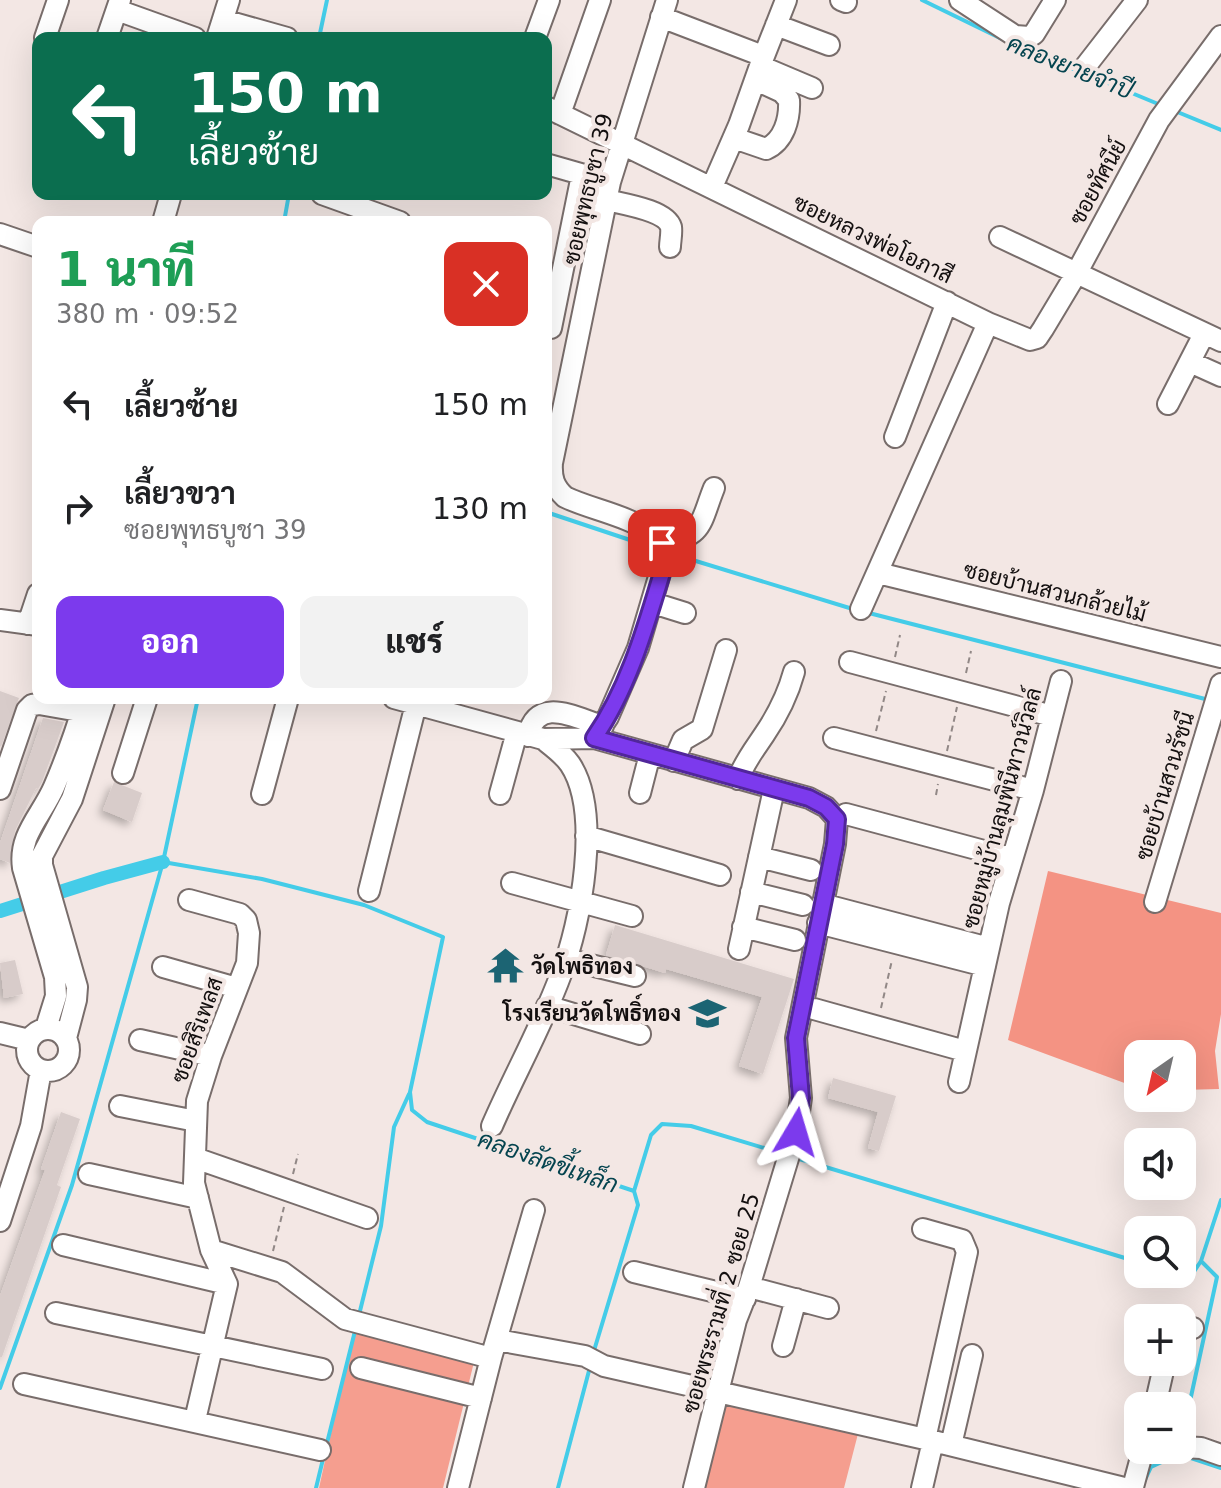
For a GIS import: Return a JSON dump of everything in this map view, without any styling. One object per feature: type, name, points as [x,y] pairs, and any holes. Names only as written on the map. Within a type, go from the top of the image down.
[{"type":"street","points":[[47,32],[58,0]]},
{"type":"street","points":[[537,32],[549,0]]},
{"type":"street","points":[[553,110],[600,0]]},
{"type":"street","points":[[712,187],[734,138],[786,0]]},
{"type":"street","points":[[962,1],[1015,36],[1022,37],[1034,34],[1055,0]]},
{"type":"street","points":[[1085,67],[1137,0]]},
{"type":"street","points":[[109,32],[118,5],[181,32]]},
{"type":"street","points":[[664,8],[759,67],[812,88]]},
{"type":"street","name":"ซอยพุทธบูชา 39","points":[[552,449],[553,422],[590,287],[609,191],[664,8]]},
{"type":"street","points":[[223,19],[267,32]]},
{"type":"street","points":[[776,25],[829,45]]},
{"type":"street","name":"ซอยทัศนีย์","points":[[1076,274],[1159,120],[1221,36]]},
{"type":"street","points":[[734,138],[766,149],[774,145],[783,133],[788,119],[789,100],[759,67]]},
{"type":"street","name":"ซอยหลวงพ่อโอภาสี","points":[[553,110],[1022,339],[1037,338],[1076,274]]},
{"type":"street","points":[[552,166],[582,175],[666,219],[670,225],[670,247]]},
{"type":"street","points":[[552,302],[553,275],[582,175]]},
{"type":"street","points":[[339,200],[383,216]]},
{"type":"street","points":[[0,234],[32,245]]},
{"type":"street","points":[[1000,237],[1213,337],[1190,362],[1168,404]]},
{"type":"street","points":[[553,275],[590,287]]},
{"type":"street","points":[[895,437],[947,302]]},
{"type":"street","points":[[861,609],[988,323]]},
{"type":"street","points":[[1190,362],[1221,376]]},
{"type":"street","name":"ซอยพุทธบูชา 39","points":[[552,479],[556,489],[578,504],[646,527],[662,543]]},
{"type":"street","points":[[599,732],[638,648],[653,603],[665,563],[666,553],[662,543],[686,538],[699,528],[714,488]]},
{"type":"street","name":"ซอยบ้านสวนกล้วยไม้","points":[[878,573],[1221,657]]},
{"type":"street","points":[[653,603],[685,613]]},
{"type":"street","points":[[0,620],[32,624]]},
{"type":"street","points":[[674,761],[683,740],[702,729],[726,650]]},
{"type":"street","points":[[850,662],[1052,716]]},
{"type":"street","points":[[738,779],[746,758],[777,712],[794,672]]},
{"type":"street","name":"ซอยหมู่บ้านลุมพินีทาวน์วิลล์","points":[[959,1082],[1010,858],[1033,790],[1061,681]]},
{"type":"street","name":"ซอยบ้านสวนรัชนี","points":[[1155,902],[1221,684]]},
{"type":"street","points":[[123,773],[145,704]]},
{"type":"street","points":[[262,794],[286,704]]},
{"type":"street","points":[[369,891],[416,704],[529,736],[563,755],[580,784],[586,836],[580,903],[566,959],[492,1126]]},
{"type":"street","points":[[0,789],[27,710],[32,705],[93,705],[72,799],[32,866],[55,939],[77,987],[66,1038],[69,1055],[65,1063],[50,1071],[41,1070],[27,1054],[56,996],[55,939]]},
{"type":"street","name":"ซอยพระรามที่ 2 ซอย 25","points":[[529,736],[534,720],[540,713],[550,711],[650,754],[818,802],[837,819],[838,828],[814,911],[796,1038],[801,1098],[796,1132],[736,1320],[694,1488]]},
{"type":"street","points":[[500,794],[529,736]]},
{"type":"street","points":[[834,738],[1033,790]]},
{"type":"street","points":[[640,793],[650,754]]},
{"type":"street","points":[[739,949],[774,789]]},
{"type":"street","points":[[846,814],[1010,858]]},
{"type":"street","points":[[586,836],[720,875]]},
{"type":"street","points":[[759,857],[811,870]]},
{"type":"street","points":[[512,883],[632,916]]},
{"type":"street","name":"ซอยหมู่บ้านลุมพินีทาวน์วิลล์","points":[[751,892],[987,957]]},
{"type":"street","name":"ซอยสิริเพลส","points":[[189,900],[240,914],[246,920],[249,933],[247,963],[197,1101],[194,1183],[211,1250],[227,1284]]},
{"type":"street","points":[[743,927],[795,940]]},
{"type":"street","points":[[566,959],[635,976]]},
{"type":"street","points":[[163,967],[237,988]]},
{"type":"street","points":[[547,1006],[640,1034]]},
{"type":"street","points":[[814,1009],[965,1051]]},
{"type":"street","points":[[0,1033],[37,1034],[53,1029],[66,1038]]},
{"type":"street","points":[[140,1040],[211,1056]]},
{"type":"street","points":[[0,1221],[31,1126],[41,1070]]},
{"type":"street","points":[[120,1106],[196,1121]]},
{"type":"street","points":[[195,1158],[367,1218]]},
{"type":"street","points":[[89,1174],[198,1198]]},
{"type":"street","points":[[458,1488],[534,1210]]},
{"type":"street","points":[[923,1229],[962,1240],[967,1247],[936,1442]]},
{"type":"street","points":[[63,1245],[227,1284],[195,1420]]},
{"type":"street","points":[[211,1250],[282,1272],[345,1319],[494,1349],[594,1361],[718,1393],[936,1442],[1070,1482],[1133,1487],[1140,1464]]},
{"type":"street","points":[[634,1272],[796,1299],[828,1308]]},
{"type":"street","points":[[783,1346],[796,1299]]},
{"type":"street","points":[[56,1313],[322,1369]]},
{"type":"street","points":[[922,1488],[936,1442],[972,1355]]},
{"type":"street","points":[[361,1368],[481,1398]]},
{"type":"street","points":[[24,1384],[320,1450]]},
{"type":"street","points":[[1196,1448],[1221,1455]]},
{"type":"path","points":[[872,748],[900,635]]},
{"type":"path","points":[[936,795],[971,651]]},
{"type":"path","points":[[877,1026],[898,934]]},
{"type":"path","points":[[268,1268],[298,1154]]},
{"type":"shaded area","points":[[1048,871],[1221,913],[1221,1014],[1215,1051],[1219,1089],[1196,1090],[1196,1040],[1124,1040],[1124,1083],[1008,1040]]},
{"type":"shaded area","points":[[354,1328],[474,1362],[443,1488],[319,1488]]},
{"type":"shaded area","points":[[724,1401],[859,1430],[844,1488],[704,1488]]},
{"type":"building","points":[[0,691],[19,698],[1,747],[0,746]]},
{"type":"building","points":[[43,718],[64,722],[42,782],[15,831],[10,863],[0,859],[0,843]]},
{"type":"building","points":[[114,782],[142,793],[132,822],[103,810]]},
{"type":"building","points":[[615,925],[794,979],[763,1074],[739,1066],[762,997],[606,955]]},
{"type":"building","points":[[15,960],[23,994],[4,998],[0,963]]},
{"type":"building","points":[[833,1078],[896,1096],[879,1151],[868,1148],[878,1112],[828,1098]]},
{"type":"building","points":[[61,1112],[80,1119],[57,1185],[61,1187],[0,1357],[0,1296],[45,1170],[41,1169]]},
{"type":"waterway","points":[[320,32],[327,0]]},
{"type":"waterway","name":"คลองยายจำปี","points":[[922,0],[1004,40]]},
{"type":"waterway","name":"คลองยายจำปี","points":[[1016,45],[1078,71]]},
{"type":"waterway","name":"คลองยายจำปี","points":[[1086,74],[1163,106]]},
{"type":"waterway","name":"คลองยายจำปี","points":[[1175,111],[1221,130]]},
{"type":"waterway","points":[[285,216],[288,200]]},
{"type":"waterway","points":[[552,514],[654,548]]},
{"type":"waterway","points":[[673,554],[856,610]]},
{"type":"waterway","points":[[865,612],[1209,700]]},
{"type":"waterway","points":[[0,1388],[72,1185],[163,862],[197,704]]},
{"type":"waterway","name":"คลองลัดขี้เหล็ก","points":[[163,862],[262,879],[364,905],[443,937],[410,1092],[412,1110],[427,1122],[634,1191],[651,1135],[662,1124],[691,1126],[784,1154]]},
{"type":"waterway","points":[[0,911],[163,862]]},
{"type":"waterway","points":[[359,1315],[381,1226],[394,1127],[409,1094]]},
{"type":"waterway","name":"คลองลัดขี้เหล็ก","points":[[796,1158],[1124,1258]]},
{"type":"waterway","points":[[593,1354],[638,1205],[634,1191]]},
{"type":"waterway","name":"คลองลัดขี้เหล็ก","points":[[1196,1268],[1221,1200]]},
{"type":"waterway","points":[[1192,1392],[1217,1277],[1201,1261]]},
{"type":"waterway","points":[[326,1447],[356,1327]]},
{"type":"waterway","points":[[558,1488],[590,1367]]},
{"type":"waterway","points":[[316,1488],[324,1455]]},
{"type":"waterway","points":[[1196,1460],[1221,1468]]},
{"type":"waterway","points":[[1144,1482],[1151,1467],[1157,1464]]},
{"type":"place","name":"วัดโพธิทอง","points":[[505,966]]},
{"type":"place","name":"โรงเรียนวัดโพธิ์ทอง","points":[[707,1013]]},
{"type":"route","points":[[662,543],[666,553],[665,563],[638,648],[608,717],[594,738],[809,798],[835,814],[838,828],[796,1038],[801,1098],[796,1132]]}]
